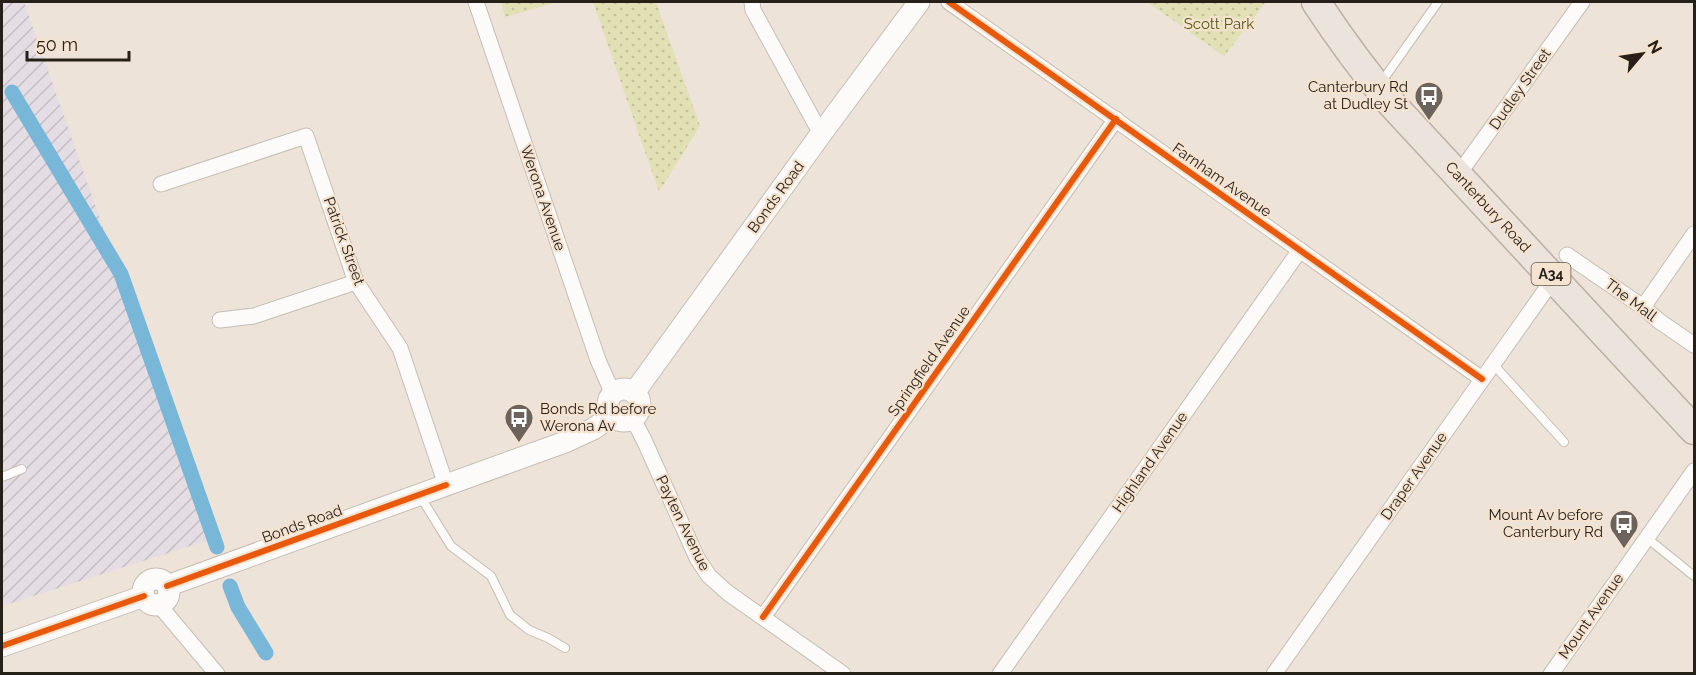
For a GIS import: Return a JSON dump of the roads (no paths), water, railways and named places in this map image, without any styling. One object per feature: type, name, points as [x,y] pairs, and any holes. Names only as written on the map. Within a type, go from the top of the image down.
[{"type":"highway","name":"Canterbury Road","points":[[1316,2],[1377,87],[1458,175],[1561,267],[1695,430]]},
{"type":"main road","name":"Bonds Road","points":[[634,393],[820,134],[919,2]]},
{"type":"main road","points":[[625,389],[634,393],[640,401],[637,416],[629,421],[620,421],[612,416],[608,402],[613,394],[625,389]]},
{"type":"main road","name":"Bonds Road","points":[[2,646],[157,595],[419,494],[565,442],[593,429],[612,416]]},
{"type":"street","name":"Werona Avenue","points":[[476,2],[600,366],[613,394]]},
{"type":"street","points":[[753,2],[753,10],[820,134]]},
{"type":"street","name":"Farnham Avenue","points":[[949,2],[1482,379]]},
{"type":"street","name":"Dudley Street","points":[[1458,175],[1582,2]]},
{"type":"street","name":"Springfield Avenue","points":[[762,617],[1116,120]]},
{"type":"street","name":"Patrick Street","points":[[161,184],[306,136],[356,282],[400,348],[446,485]]},
{"type":"street","points":[[1643,307],[1695,234]]},
{"type":"street","name":"Highland Avenue","points":[[1000,674],[1300,250]]},
{"type":"street","name":"The Mall","points":[[1561,267],[1643,307],[1659,321],[1695,345]]},
{"type":"street","name":"Draper Avenue","points":[[1274,674],[1561,267]]},
{"type":"street","points":[[220,320],[254,316],[356,282]]},
{"type":"street","name":"Payten Avenue","points":[[633,419],[702,566],[716,584],[843,674]]},
{"type":"street","name":"Mount Avenue","points":[[1551,674],[1695,471]]},
{"type":"street","points":[[157,595],[217,674]]},
{"type":"lane","points":[[1377,87],[1438,2]]},
{"type":"lane","points":[[1493,364],[1564,442]]},
{"type":"lane","points":[[2,477],[22,470]]},
{"type":"lane","points":[[419,494],[452,546],[491,576],[510,615],[529,630],[566,648]]},
{"type":"lane","points":[[1647,538],[1695,576]]},
{"type":"waterway","points":[[12,92],[121,274],[217,547]]},
{"type":"waterway","points":[[230,586],[238,607],[266,653]]},
{"type":"place","name":"Canterbury Rd at Dudley St","points":[[1429,122]]},
{"type":"place","name":"Bonds Rd before Werona Av","points":[[519,444]]},
{"type":"place","name":"Mount Av before Canterbury Rd","points":[[1624,550]]},
{"type":"park label","name":"Scott Park","points":[[1219,24]]}]
